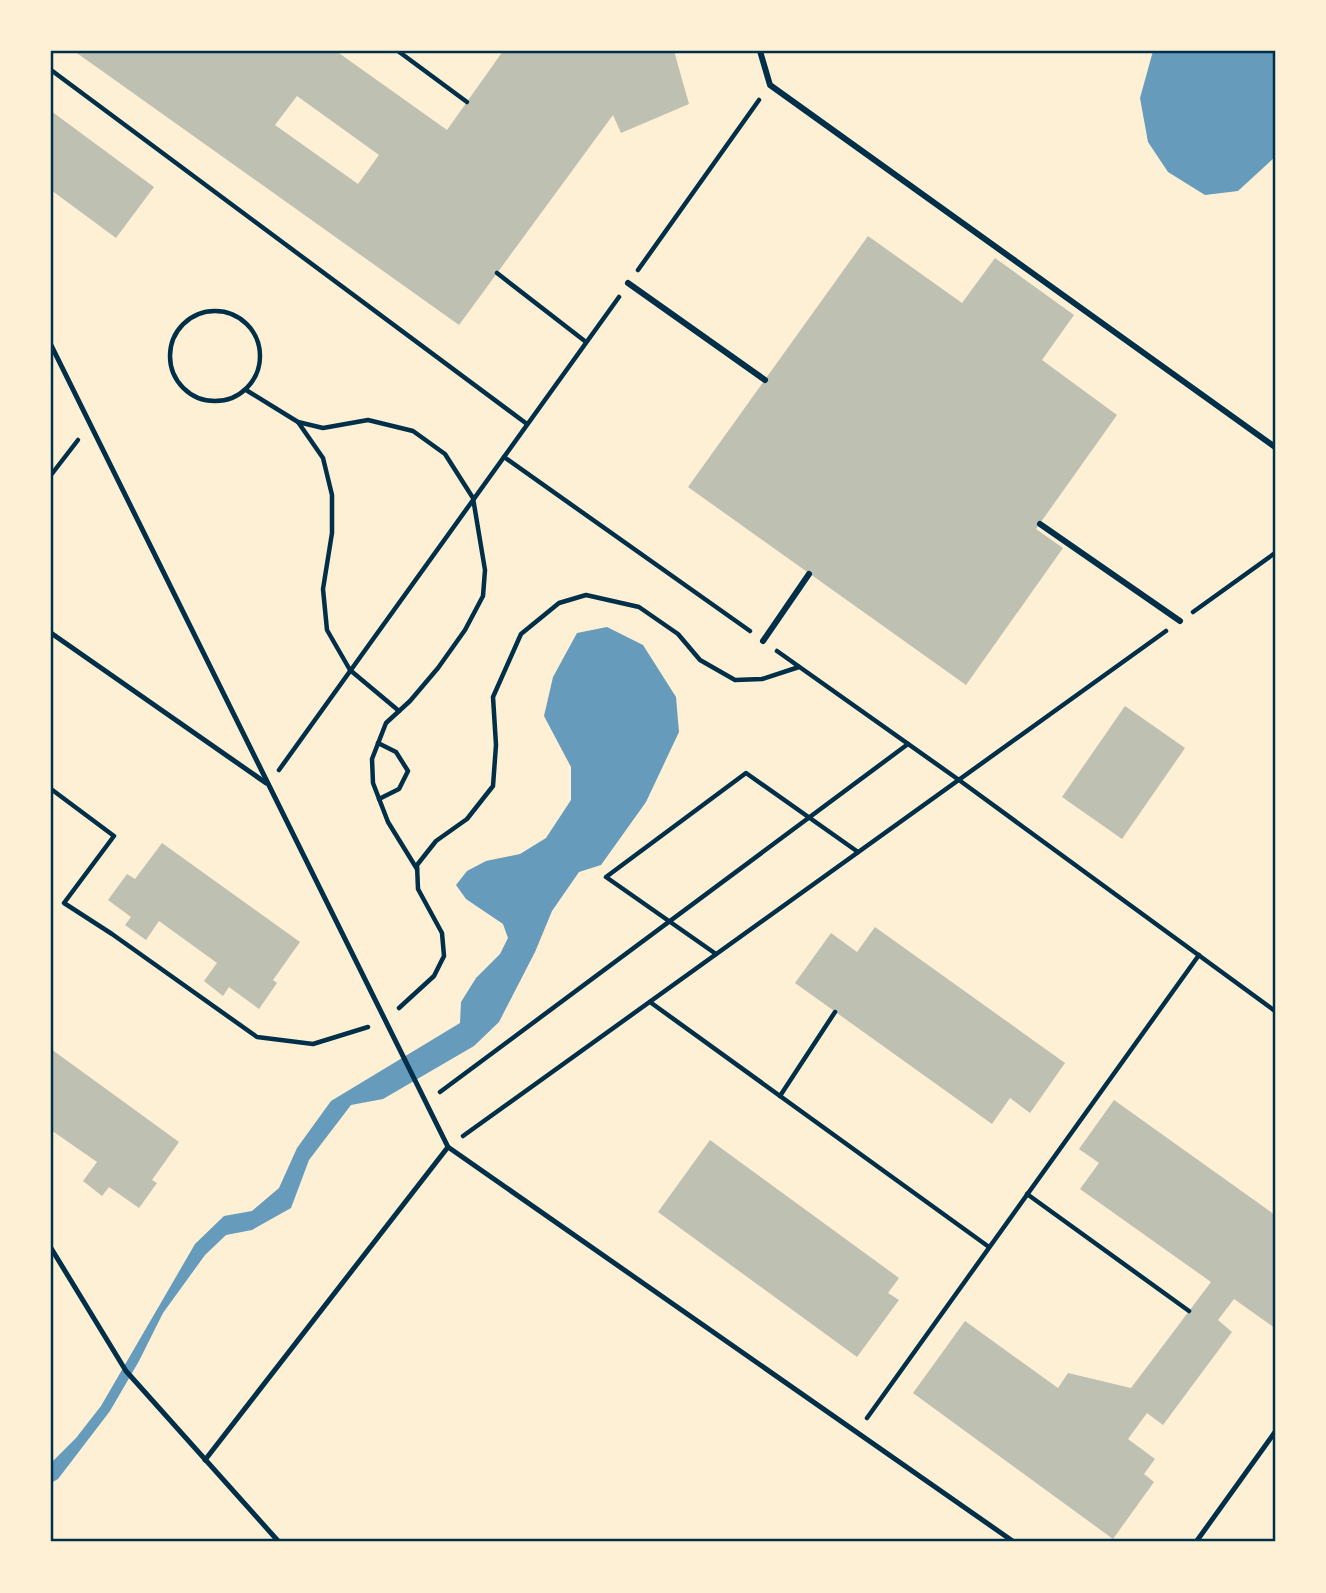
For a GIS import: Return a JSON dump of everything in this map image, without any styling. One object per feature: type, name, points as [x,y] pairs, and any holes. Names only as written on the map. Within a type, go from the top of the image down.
[{"type":"street","points":[[760,51],[770,85],[1275,447]]},
{"type":"street","points":[[628,284],[765,380]]},
{"type":"street","points":[[1040,524],[1180,621]]},
{"type":"street","points":[[763,641],[809,574]]},
{"type":"lane","points":[[51,345],[447,1147],[1014,1542]]},
{"type":"lane","points":[[51,633],[268,785]]},
{"type":"lane","points":[[205,1460],[447,1147]]},
{"type":"lane","points":[[51,1248],[126,1371],[279,1542]]},
{"type":"lane","points":[[1196,1542],[1275,1432]]},
{"type":"path","points":[[398,51],[467,102]]},
{"type":"path","points":[[51,70],[527,424]]},
{"type":"path","points":[[268,785],[770,85]]},
{"type":"path","points":[[497,273],[586,342]]},
{"type":"path","points":[[217,311],[232,314],[254,333],[260,348],[260,363],[255,378],[246,390],[219,401],[204,400],[190,394],[180,384],[169,357],[175,336],[189,318],[217,311]]},
{"type":"path","points":[[246,390],[298,422],[323,428],[368,420],[413,431],[445,454],[474,498],[485,570],[483,596],[465,630],[438,668],[386,723],[372,759],[373,783],[388,822],[417,870]]},
{"type":"path","points":[[298,422],[323,458],[332,495],[332,533],[323,589],[327,630],[350,670],[399,712]]},
{"type":"path","points":[[51,475],[90,425]]},
{"type":"path","points":[[504,457],[959,780],[1275,1011]]},
{"type":"path","points":[[447,1147],[1275,553]]},
{"type":"path","points":[[51,789],[114,836],[64,902],[257,1037],[313,1044],[385,1021],[434,976],[444,956],[442,933],[418,890],[417,865],[436,841],[467,819],[493,786],[496,745],[493,697],[521,634],[559,603],[586,594],[639,607],[678,634],[700,660],[735,680],[762,678],[799,667]]},
{"type":"path","points":[[378,743],[396,752],[408,771],[399,789],[379,799]]},
{"type":"path","points":[[425,1103],[908,744]]},
{"type":"path","points":[[716,954],[606,877],[746,773],[858,852]]},
{"type":"path","points":[[856,1432],[1199,955]]},
{"type":"path","points":[[650,1002],[989,1247]]},
{"type":"path","points":[[779,1096],[835,1012]]},
{"type":"path","points":[[1027,1194],[1189,1311]]},
{"type":"water","points":[[1153,51],[1275,51],[1275,157],[1238,191],[1205,195],[1168,172],[1148,142],[1140,98]]},
{"type":"water","points":[[607,627],[643,645],[676,697],[679,732],[646,802],[601,865],[579,872],[552,911],[535,952],[499,1022],[474,1046],[383,1099],[351,1105],[309,1160],[291,1208],[252,1230],[226,1235],[205,1255],[163,1313],[110,1411],[58,1479],[51,1483],[51,1463],[76,1438],[101,1406],[195,1244],[224,1216],[252,1211],[279,1188],[297,1148],[331,1101],[460,1023],[461,1002],[476,978],[500,954],[508,938],[503,924],[466,899],[456,885],[467,871],[486,861],[520,854],[546,838],[571,800],[571,767],[544,716],[553,677],[577,633]]},
{"type":"building","points":[[74,51],[336,51],[447,130],[503,51],[674,51],[689,104],[621,133],[613,115],[459,325]],"holes":[[[297,96],[379,155],[358,184],[275,125]]]},
{"type":"building","points":[[51,111],[154,187],[116,238],[51,190]]},
{"type":"building","points":[[868,236],[962,303],[995,258],[1074,315],[1042,360],[1117,415],[1036,529],[1063,548],[966,685],[688,487]]},
{"type":"building","points":[[1125,706],[1185,748],[1122,839],[1062,797]]},
{"type":"building","points":[[162,843],[300,942],[273,980],[277,983],[259,1009],[229,987],[223,996],[204,981],[217,963],[159,921],[146,940],[125,925],[131,917],[108,900],[127,874],[135,879]]},
{"type":"building","points":[[875,927],[1065,1063],[1030,1113],[1010,1098],[992,1124],[795,983],[831,933],[857,952]]},
{"type":"building","points":[[51,1049],[179,1142],[152,1180],[157,1183],[139,1208],[109,1187],[102,1196],[83,1181],[97,1162],[51,1130]]},
{"type":"building","points":[[1114,1100],[1275,1215],[1275,1328],[1234,1299],[1218,1320],[1232,1332],[1163,1425],[1147,1413],[1128,1439],[1155,1459],[1144,1474],[1154,1482],[1113,1539],[913,1393],[965,1321],[1058,1388],[1068,1373],[1131,1388],[1211,1282],[1080,1189],[1099,1163],[1079,1149]]},
{"type":"building","points":[[710,1140],[899,1278],[888,1293],[899,1300],[857,1357],[658,1212]]}]
